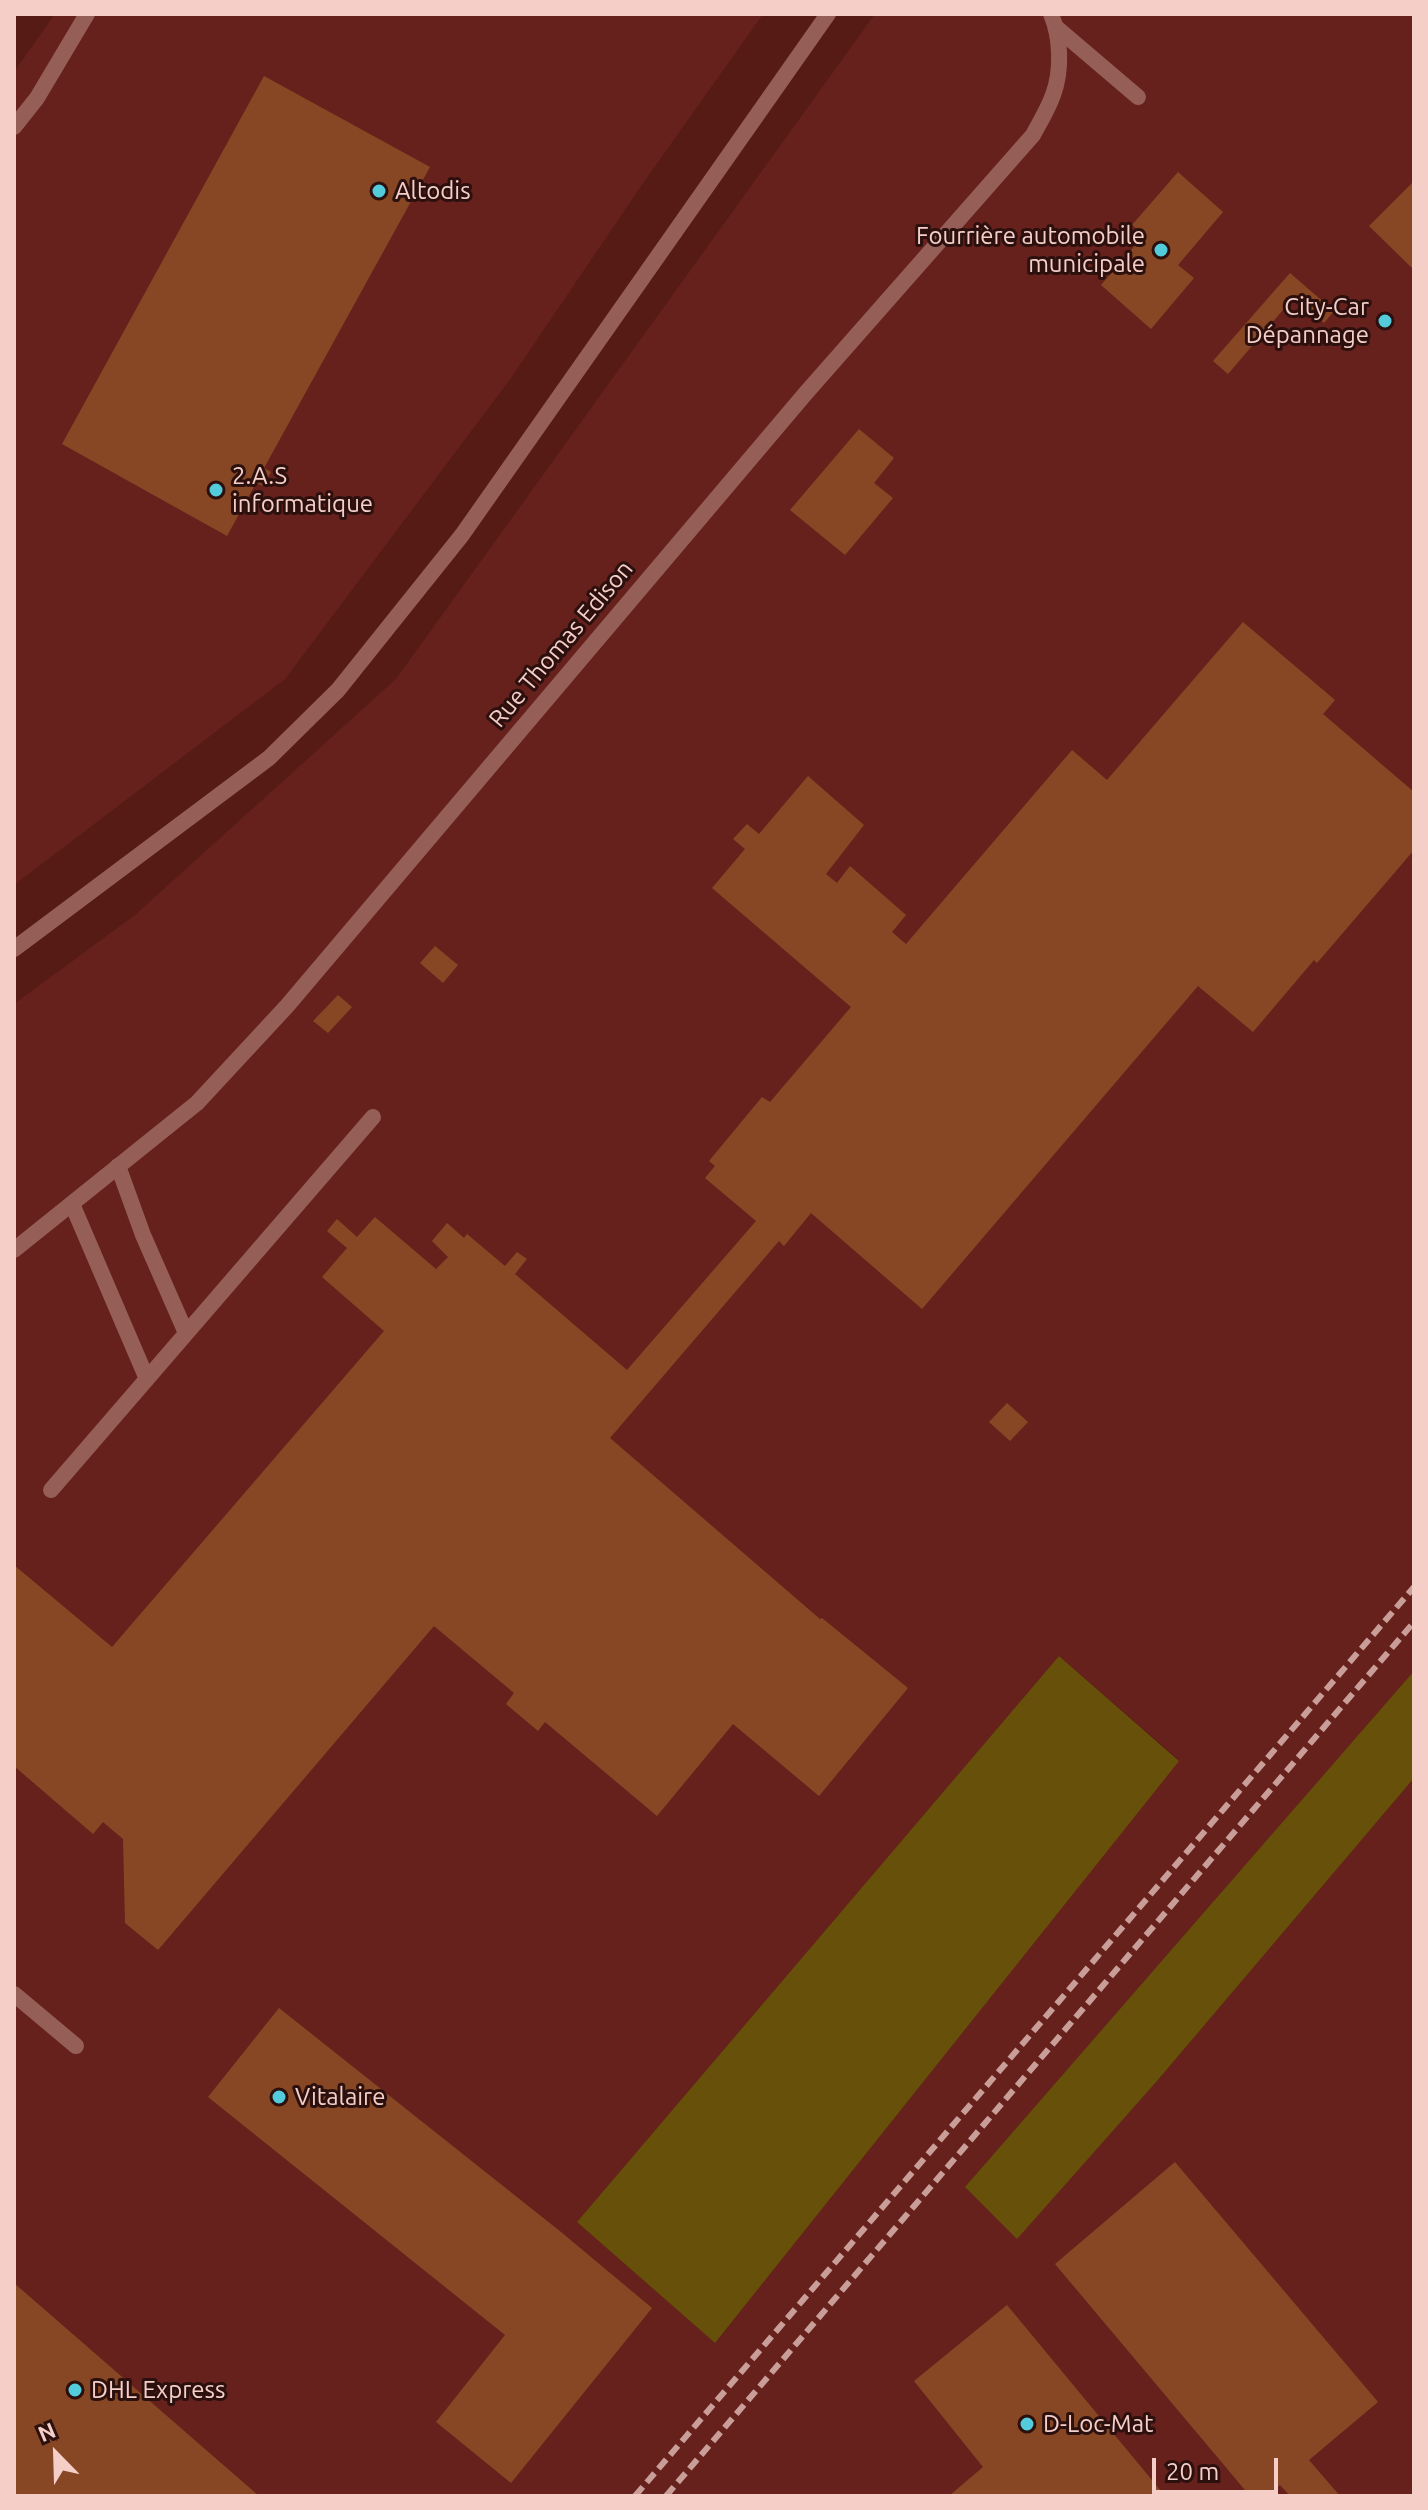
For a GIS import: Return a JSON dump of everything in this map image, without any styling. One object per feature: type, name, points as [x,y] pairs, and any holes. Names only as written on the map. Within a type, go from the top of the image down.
[{"type":"street","points":[[14,127],[37,98],[87,14]]},
{"type":"street","points":[[14,949],[269,758],[338,690],[462,535],[828,14]]},
{"type":"street","points":[[1054,21],[1138,97]]},
{"type":"street","name":"Rue Thomas Edison","points":[[14,1250],[197,1103],[316,974],[785,418],[1033,135],[1054,93],[1059,57],[1054,21]]},
{"type":"street","points":[[51,1490],[373,1117]]},
{"type":"street","points":[[118,1166],[143,1235],[186,1333]]},
{"type":"street","points":[[72,1204],[147,1379]]},
{"type":"street","points":[[14,1994],[76,2046]]},
{"type":"shaded area","points":[[55,14],[763,14],[641,186],[511,378],[285,679],[14,885],[14,72]]},
{"type":"shaded area","points":[[875,14],[1414,14],[1414,1671],[965,2187],[1017,2238],[1157,2081],[1414,1778],[1414,2496],[14,2496],[14,1004],[135,915],[396,679]],"holes":[[[1059,1656],[1179,1760],[715,2343],[577,2222]]]},
{"type":"shaded area","points":[[1059,1656],[1179,1761],[715,2343],[577,2222]]},
{"type":"shaded area","points":[[1414,1671],[1414,1778],[1157,2081],[1017,2239],[965,2187]]},
{"type":"building","points":[[264,76],[430,167],[264,468],[271,472],[263,486],[256,483],[227,536],[62,444]]},
{"type":"building","name":"Fourrière automobile municipale","points":[[1178,172],[1223,212],[1178,265],[1194,278],[1151,329],[1101,285],[1144,235],[1132,225]]},
{"type":"building","points":[[1414,181],[1414,270],[1369,226]]},
{"type":"building","points":[[1290,273],[1334,311],[1324,323],[1294,297],[1228,374],[1213,361]]},
{"type":"building","points":[[859,429],[894,458],[874,483],[893,498],[845,555],[790,510]]},
{"type":"building","points":[[1243,622],[1335,700],[1323,714],[1414,792],[1414,850],[1253,1032],[1198,986],[922,1309],[811,1213],[784,1246],[779,1241],[610,1438],[820,1619],[908,1688],[819,1796],[733,1724],[657,1816],[545,1722],[538,1731],[506,1704],[514,1693],[434,1626],[158,1950],[125,1923],[123,1839],[103,1822],[93,1834],[14,1766],[14,1565],[112,1647],[384,1331],[322,1277],[347,1248],[327,1231],[337,1219],[357,1237],[375,1217],[436,1269],[448,1257],[432,1241],[447,1223],[464,1238],[467,1234],[505,1266],[517,1252],[527,1259],[515,1274],[627,1370],[756,1221],[705,1178],[715,1166],[709,1161],[762,1097],[770,1102],[851,1007],[712,888],[745,849],[733,839],[747,824],[759,834],[808,776],[864,825],[826,874],[837,883],[850,866],[906,915],[892,932],[906,944],[1072,750],[1107,780]]},
{"type":"building","points":[[435,946],[458,965],[443,983],[420,963]]},
{"type":"building","points":[[338,995],[352,1007],[328,1033],[313,1021]]},
{"type":"building","points":[[1007,1403],[1028,1422],[1010,1441],[989,1422]]},
{"type":"building","points":[[279,2008],[652,2308],[511,2483],[436,2422],[505,2335],[208,2097]]},
{"type":"building","points":[[1175,2162],[1378,2402],[1309,2460],[1340,2496],[1290,2496],[1280,2485],[1267,2496],[1250,2496],[1055,2264]]},
{"type":"building","name":"DHL Express","points":[[14,2283],[259,2496],[14,2496]]},
{"type":"building","name":"D-Loc-Mat","points":[[1007,2305],[1161,2491],[1155,2496],[949,2496],[983,2467],[914,2381]]},
{"type":"railway","points":[[635,2496],[1414,1587]]},
{"type":"railway","points":[[666,2496],[1414,1622]]},
{"type":"place","name":"Altodis","points":[[379,191]]},
{"type":"place","name":"Fourrière automobile municipale","points":[[1161,250]]},
{"type":"place","name":"City-Car Dépannage","points":[[1385,321]]},
{"type":"place","name":"2.A.S informatique","points":[[216,490]]},
{"type":"place","name":"Vitalaire","points":[[279,2097]]},
{"type":"place","name":"DHL Express","points":[[75,2390]]},
{"type":"place","name":"D-Loc-Mat","points":[[1027,2424]]}]
